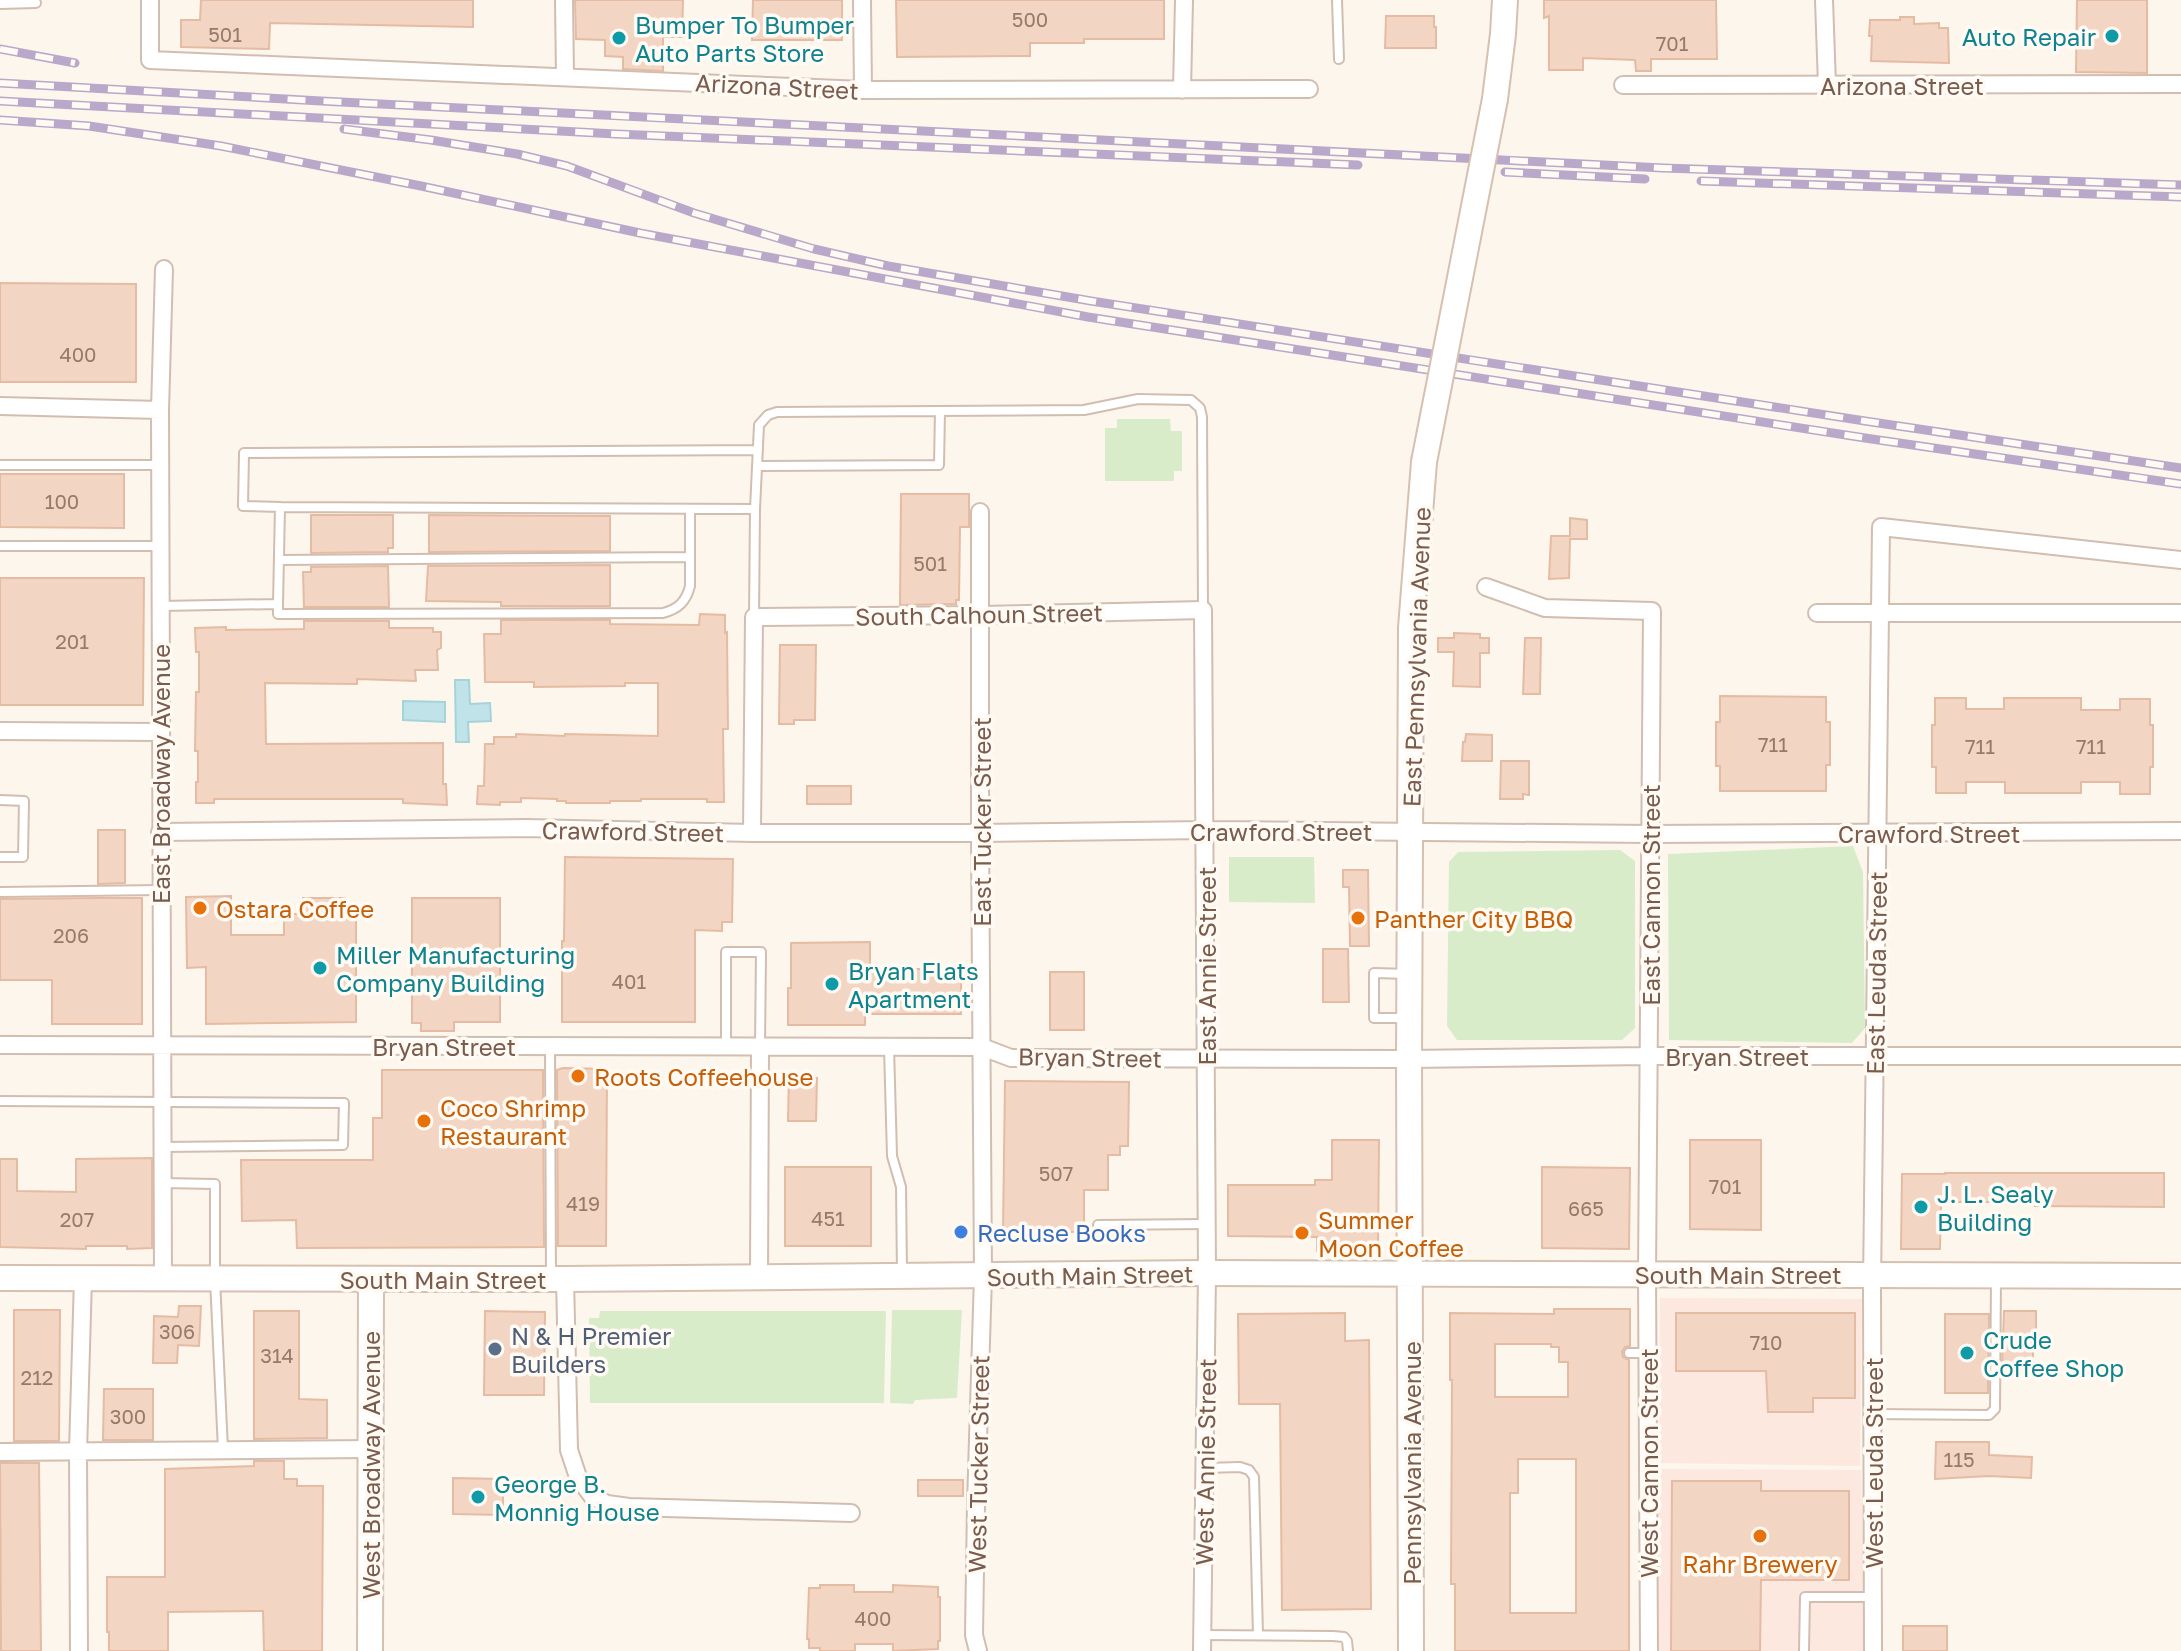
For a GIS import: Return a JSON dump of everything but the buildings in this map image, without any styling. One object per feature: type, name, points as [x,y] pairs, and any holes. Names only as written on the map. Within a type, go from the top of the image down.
[{"type":"street","name":"Arizona Street","points":[[150,0],[150,60],[863,90],[1309,89]]},
{"type":"street","points":[[564,0],[565,76]]},
{"type":"street","points":[[862,0],[863,90]]},
{"type":"street","points":[[1182,90],[1184,0]]},
{"type":"street","name":"East Pennsylvania Avenue","points":[[1409,1274],[1411,628],[1424,462],[1495,99],[1505,0]]},
{"type":"street","points":[[1824,0],[1827,85]]},
{"type":"street","name":"Arizona Street","points":[[1623,85],[2181,84]]},
{"type":"street","name":"East Broadway Avenue","points":[[163,1279],[160,410],[164,269]]},
{"type":"street","points":[[0,406],[160,410]]},
{"type":"street","name":"East Tucker Street","points":[[980,512],[983,1276]]},
{"type":"street","name":"East Leuda Street","points":[[1873,1274],[1881,527],[2181,560]]},
{"type":"street","name":"East Cannon Street","points":[[1486,587],[1545,608],[1652,611],[1647,1274]]},
{"type":"street","name":"South Calhoun Street","points":[[754,617],[1203,610]]},
{"type":"street","name":"East Annie Street","points":[[1203,610],[1207,1273]]},
{"type":"street","points":[[1817,613],[2181,613]]},
{"type":"street","points":[[752,833],[754,617]]},
{"type":"street","points":[[0,731],[160,732]]},
{"type":"street","name":"Crawford Street","points":[[160,832],[526,828],[752,833],[1205,830],[1877,834],[2181,831]]},
{"type":"street","name":"Bryan Street","points":[[0,1045],[982,1047],[1011,1058],[1206,1059],[2181,1056]]},
{"type":"street","points":[[759,1278],[760,1047]]},
{"type":"street","name":"South Main Street","points":[[0,1278],[371,1280],[1207,1273],[2181,1276]]},
{"type":"street","name":"West Annie Street","points":[[1202,1643],[1207,1273]]},
{"type":"street","name":"Pennsylvania Avenue","points":[[1409,1274],[1411,1651]]},
{"type":"street","name":"West Cannon Street","points":[[1647,1274],[1649,1651]]},
{"type":"street","name":"West Leuda Street","points":[[1873,1274],[1873,1651]]},
{"type":"street","name":"West Tucker Street","points":[[978,1651],[974,1635],[983,1276]]},
{"type":"street","points":[[79,1651],[78,1452],[83,1278]]},
{"type":"street","points":[[558,1279],[569,1450],[578,1477],[592,1496],[607,1504],[629,1507],[851,1513]]},
{"type":"street","name":"West Broadway Avenue","points":[[370,1651],[371,1280]]},
{"type":"street","points":[[0,1452],[370,1449]]},
{"type":"lane","points":[[1337,0],[1339,59]]},
{"type":"lane","points":[[0,4],[36,3]]},
{"type":"lane","points":[[754,617],[759,425],[768,415],[777,412],[1084,410],[1138,399],[1191,400],[1200,408],[1203,610]]},
{"type":"lane","points":[[757,466],[939,465],[940,411]]},
{"type":"lane","points":[[755,509],[243,506],[244,453],[758,450]]},
{"type":"lane","points":[[0,465],[160,465]]},
{"type":"lane","points":[[280,507],[278,614],[663,613],[675,610],[688,596],[690,586],[690,509]]},
{"type":"lane","points":[[0,546],[160,546]]},
{"type":"lane","points":[[279,560],[690,557]]},
{"type":"lane","points":[[160,606],[278,604]]},
{"type":"lane","points":[[0,800],[24,801],[23,857],[0,857]]},
{"type":"lane","points":[[0,892],[161,890]]},
{"type":"lane","points":[[726,1047],[726,952],[761,952],[760,1047]]},
{"type":"lane","points":[[1409,974],[1374,973],[1374,1018],[1409,1018]]},
{"type":"lane","points":[[550,1047],[558,1279]]},
{"type":"lane","points":[[889,1047],[892,1156],[901,1187],[902,1276]]},
{"type":"lane","points":[[0,1101],[344,1103],[343,1145],[163,1147]]},
{"type":"lane","points":[[163,1183],[215,1184],[215,1279],[223,1450]]},
{"type":"lane","points":[[1098,1225],[1207,1224]]},
{"type":"lane","points":[[1874,1414],[1989,1415],[1995,1409],[1996,1275]]},
{"type":"lane","points":[[1629,1353],[1647,1353]]},
{"type":"lane","points":[[1205,1468],[1240,1467],[1249,1470],[1254,1477],[1258,1635]]},
{"type":"lane","points":[[1804,1651],[1805,1597],[1873,1597]]},
{"type":"lane","points":[[1202,1643],[1258,1635],[1344,1637],[1348,1651]]},
{"type":"shaded area","points":[[1660,1298],[1862,1299],[1860,1466],[1659,1463]]},
{"type":"shaded area","name":"Rahr Brewery","points":[[1658,1469],[1861,1470],[1865,1651],[1657,1651]]},
{"type":"green space","points":[[1117,419],[1170,419],[1171,431],[1182,431],[1182,471],[1174,471],[1174,481],[1105,481],[1105,428],[1117,428]]},
{"type":"green space","points":[[1853,846],[1863,872],[1865,1028],[1852,1043],[1669,1040],[1668,854]]},
{"type":"green space","points":[[1620,850],[1635,861],[1635,1028],[1622,1040],[1457,1040],[1447,1026],[1449,862],[1458,852]]},
{"type":"green space","points":[[1229,857],[1314,857],[1315,903],[1229,902]]},
{"type":"green space","points":[[892,1310],[962,1310],[957,1398],[915,1400],[913,1404],[890,1403]]},
{"type":"green space","points":[[600,1311],[886,1311],[884,1403],[590,1403],[589,1318],[599,1318]]},
{"type":"water","points":[[455,680],[469,680],[470,704],[490,703],[491,721],[468,722],[469,742],[456,742]]},
{"type":"water","points":[[403,701],[445,702],[445,722],[403,720]]},
{"type":"railway","points":[[0,49],[75,63]]},
{"type":"railway","points":[[0,83],[1663,168],[2181,185]]},
{"type":"railway","points":[[0,101],[616,134],[1358,165]]},
{"type":"railway","points":[[0,120],[89,126],[221,146],[640,233],[1088,317],[2181,484]]},
{"type":"railway","points":[[344,129],[517,154],[567,166],[694,213],[814,249],[888,266],[1091,301],[2181,468]]},
{"type":"railway","points":[[1505,172],[1645,179]]},
{"type":"railway","points":[[1701,181],[2181,197]]},
{"type":"place","name":"Auto Repair","points":[[2112,36]]},
{"type":"place","name":"Bumper To Bumper Auto Parts Store","points":[[619,38]]},
{"type":"place","name":"Ostara Coffee","points":[[200,908]]},
{"type":"place","name":"Panther City BBQ","points":[[1358,918]]},
{"type":"place","name":"Miller Manufacturing Company Building","points":[[320,968]]},
{"type":"place","name":"Bryan Flats Apartment","points":[[832,984]]},
{"type":"place","name":"Roots Coffeehouse","points":[[578,1076]]},
{"type":"place","name":"Coco Shrimp Restaurant","points":[[424,1121]]},
{"type":"place","name":"J. L. Sealy Building","points":[[1921,1207]]},
{"type":"place","name":"Recluse Books","points":[[961,1232]]},
{"type":"place","name":"Summer Moon Coffee","points":[[1302,1233]]},
{"type":"place","name":"N & H Premier Builders","points":[[495,1349]]},
{"type":"place","name":"Crude Coffee Shop","points":[[1967,1353]]},
{"type":"place","name":"George B. Monnig House","points":[[478,1497]]},
{"type":"place","name":"Rahr Brewery","points":[[1760,1536]]}]
